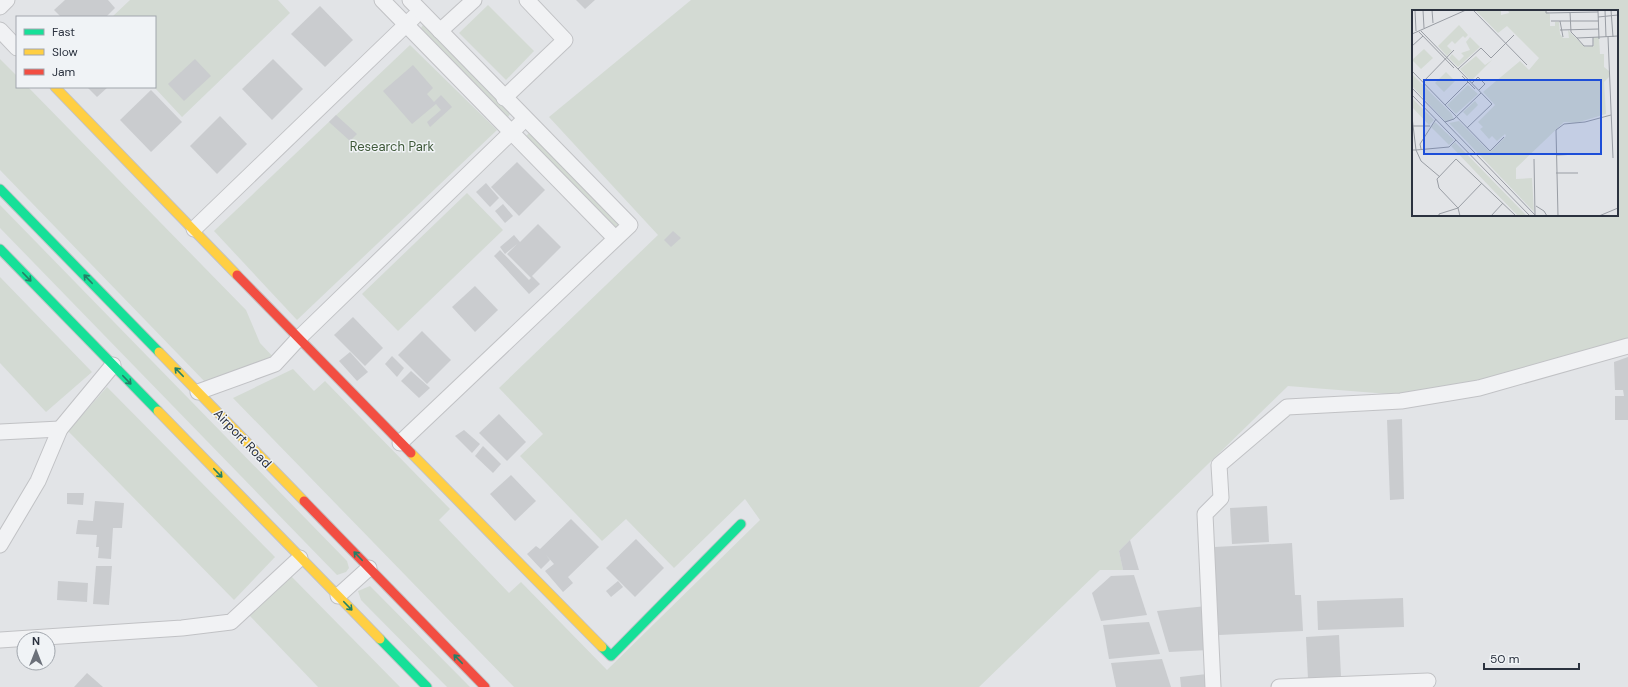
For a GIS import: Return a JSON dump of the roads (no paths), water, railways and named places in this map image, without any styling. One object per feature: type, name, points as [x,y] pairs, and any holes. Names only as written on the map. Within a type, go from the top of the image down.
[{"type":"main road","points":[[56,88],[194,229],[298,339],[611,656],[741,524]]},
{"type":"main road","name":"Airport Road","points":[[0,189],[485,687]]},
{"type":"main road","points":[[0,248],[426,687]]},
{"type":"street","points":[[0,7],[7,0]]},
{"type":"street","points":[[382,0],[615,238]]},
{"type":"street","points":[[400,443],[630,225],[504,98],[410,0]]},
{"type":"street","points":[[440,31],[474,0]]},
{"type":"street","points":[[504,98],[565,40],[527,0]]},
{"type":"street","points":[[194,229],[421,11]]},
{"type":"street","points":[[0,30],[16,47]]},
{"type":"street","points":[[198,392],[275,364],[298,339],[525,119]]},
{"type":"street","points":[[1213,687],[1205,514],[1221,498],[1219,465],[1287,407],[1401,401],[1479,388],[1628,346]]},
{"type":"street","points":[[0,545],[38,481],[60,429],[113,365]]},
{"type":"street","points":[[0,432],[60,429]]},
{"type":"street","points":[[0,640],[182,628],[231,622],[300,558]]},
{"type":"street","points":[[338,596],[369,568]]},
{"type":"street","points":[[1279,687],[1428,681]]},
{"type":"park label","name":"Research Park","points":[[392,146]]}]
